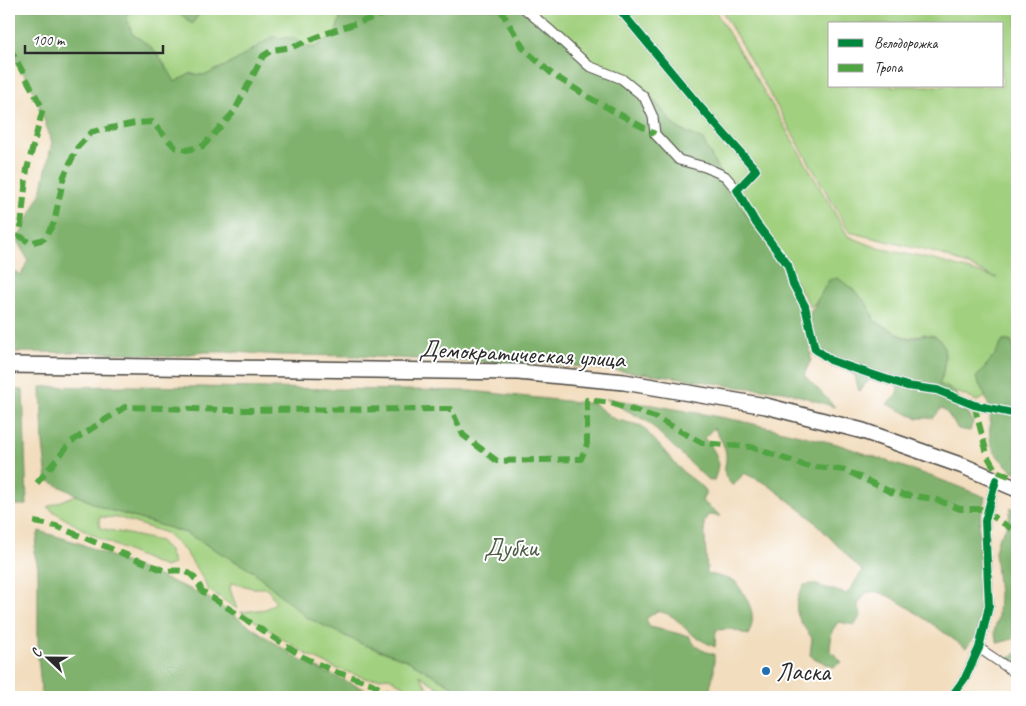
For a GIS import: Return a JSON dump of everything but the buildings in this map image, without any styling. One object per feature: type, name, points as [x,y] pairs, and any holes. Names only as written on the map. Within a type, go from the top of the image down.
[{"type":"main road","name":"Демократическая улица","points":[[9,365],[518,372],[624,382],[766,406],[854,428],[963,466],[1017,489]]},
{"type":"street","points":[[525,9],[552,31],[589,66],[622,79],[644,97],[653,117],[655,134],[679,160],[705,167],[725,176],[737,190],[756,223],[788,265],[794,284],[805,306],[815,349],[832,361],[899,384],[937,390],[974,405],[1017,414]]},
{"type":"street","points":[[619,9],[702,109],[756,170],[737,190]]},
{"type":"street","points":[[952,697],[965,678],[979,648],[989,606],[985,521],[996,480]]},
{"type":"street","points":[[979,648],[1017,674]]},
{"type":"green space","points":[[9,9],[131,9],[127,18],[132,34],[147,44],[157,54],[175,82],[190,74],[206,75],[233,62],[272,37],[295,38],[304,46],[313,48],[335,35],[343,9],[532,9],[594,64],[615,69],[641,85],[677,128],[703,140],[719,172],[747,216],[797,284],[810,337],[811,360],[804,375],[835,407],[784,391],[545,363],[521,364],[236,352],[204,352],[169,357],[129,353],[16,352],[9,350],[9,267],[21,275],[28,260],[17,241],[41,193],[52,142],[35,94],[9,47]]},
{"type":"green space","points":[[131,9],[175,9],[192,24],[202,9],[343,9],[335,35],[313,48],[303,46],[295,38],[233,62],[206,75],[190,74],[175,82],[162,60],[147,44],[132,34],[127,18]]},
{"type":"green space","points":[[175,9],[202,9],[192,24]]},
{"type":"green space","points":[[532,9],[714,9],[848,236],[878,248],[938,261],[997,278],[943,255],[849,232],[721,9],[1017,9],[1017,361],[1011,342],[1003,341],[994,356],[976,378],[986,397],[977,401],[939,384],[943,375],[926,334],[907,338],[874,321],[872,312],[829,280],[821,296],[811,307],[797,284],[747,216],[719,172],[703,140],[677,128],[641,85],[594,64]]},
{"type":"green space","points":[[838,278],[865,302],[874,321],[906,338],[929,335],[936,337],[941,342],[944,348],[945,363],[939,384],[954,391],[973,421],[970,431],[958,429],[948,414],[941,408],[933,418],[917,418],[887,404],[898,393],[897,379],[888,373],[875,374],[859,391],[852,365],[827,358],[815,340],[809,315],[829,280]]},
{"type":"green space","points":[[1003,341],[1011,341],[1017,361],[1017,473],[1001,460],[991,444],[989,407],[976,378],[994,356]]},
{"type":"green space","name":"Дубки","points":[[130,386],[472,391],[594,404],[614,419],[642,426],[682,471],[706,491],[702,501],[721,516],[708,515],[704,522],[707,573],[735,581],[744,594],[752,613],[751,627],[748,635],[732,629],[716,630],[715,647],[700,640],[668,614],[657,611],[646,619],[650,627],[689,636],[699,648],[714,654],[714,671],[708,697],[471,697],[407,660],[362,644],[306,617],[254,572],[186,533],[103,508],[47,480],[43,443],[41,387]]},
{"type":"green space","points":[[9,389],[23,390],[27,505],[9,505]]},
{"type":"green space","points":[[606,399],[653,405],[741,421],[837,444],[985,497],[979,525],[981,570],[977,635],[966,648],[899,602],[878,592],[872,592],[866,593],[858,604],[861,615],[855,625],[838,622],[832,631],[830,650],[842,662],[833,667],[812,657],[810,655],[812,638],[802,625],[796,607],[804,585],[813,584],[847,594],[862,571],[810,517],[767,484],[744,473],[733,486],[725,474],[726,454],[714,428],[704,438],[715,453],[718,462],[714,480],[709,481],[648,422]]},
{"type":"green space","points":[[76,495],[103,508],[186,533],[254,572],[306,617],[362,644],[407,660],[471,697],[453,697],[419,675],[431,692],[415,693],[389,677],[368,679],[335,668],[306,654],[241,612],[266,609],[276,602],[267,588],[253,588],[231,583],[230,589],[237,609],[207,589],[205,582],[185,551],[166,533],[120,518],[99,517],[100,528],[160,541],[169,551],[174,564],[165,567],[90,533],[47,507]]},
{"type":"green space","points":[[1011,508],[1017,511],[1017,635],[1013,639],[998,643],[994,632],[998,616],[999,595],[995,552],[998,539],[1007,526]]},
{"type":"green space","points":[[39,531],[79,543],[204,595],[303,662],[382,697],[42,697],[38,656],[38,567],[34,551]]},
{"type":"green space","points":[[1017,653],[1017,670],[1006,662]]},
{"type":"marked path","points":[[9,47],[43,109],[27,169],[20,236],[30,243],[44,239],[54,223],[64,176],[77,148],[92,132],[135,123],[152,122],[176,148],[187,150],[203,146],[234,112],[263,56],[272,50],[292,47],[399,9]]},
{"type":"marked path","points":[[500,9],[524,49],[552,74],[590,98],[655,134]]},
{"type":"marked path","points":[[37,483],[71,442],[125,407],[228,410],[451,409],[463,435],[497,461],[581,459],[587,444],[587,400],[611,403],[655,417],[702,443],[751,447],[806,466],[845,470],[893,493],[935,499],[960,509],[981,509],[1017,532]]},
{"type":"marked path","points":[[974,405],[988,457],[996,471],[1017,479]]},
{"type":"marked path","points":[[34,522],[56,526],[165,571],[184,571],[196,579],[202,591],[303,657],[336,672],[370,683],[396,697]]},
{"type":"cycle path","points":[[619,9],[702,109],[756,170],[737,190],[756,223],[788,265],[793,284],[805,306],[815,349],[832,361],[907,386],[937,390],[974,405],[1017,414]]},
{"type":"cycle path","points":[[951,697],[965,678],[979,648],[989,606],[985,521],[996,480]]},
{"type":"place","name":"Ласка","points":[[766,671]]}]
